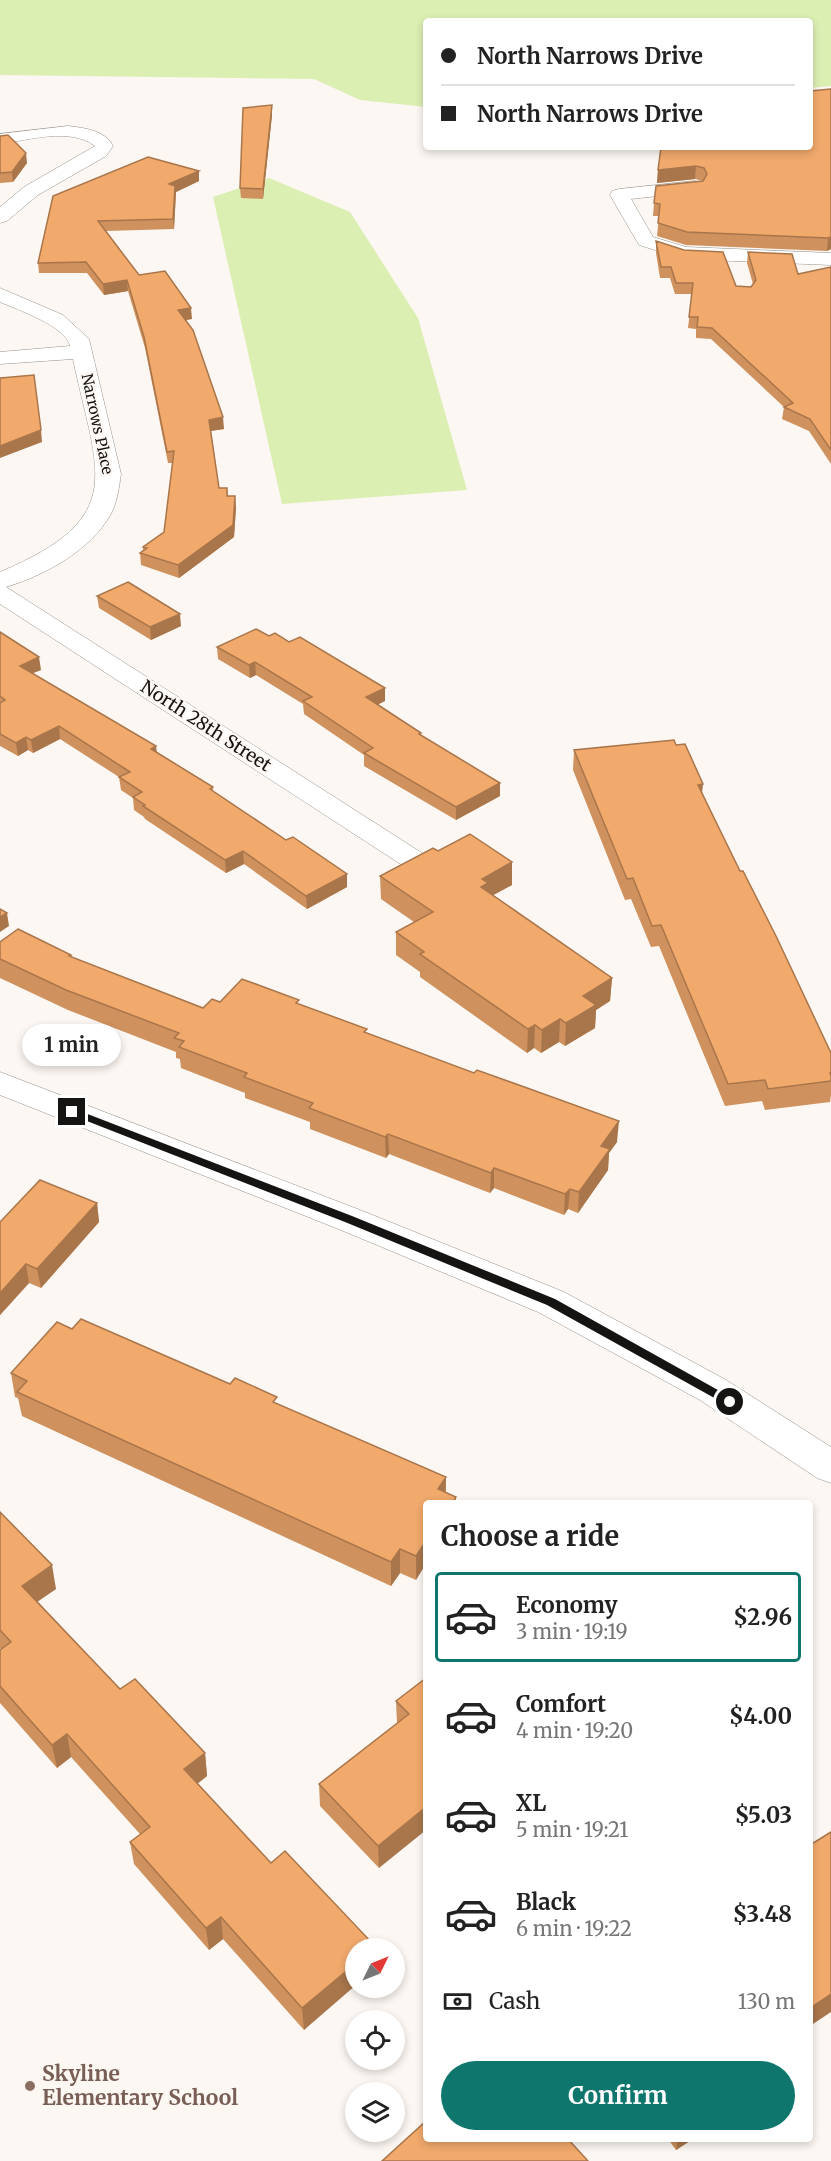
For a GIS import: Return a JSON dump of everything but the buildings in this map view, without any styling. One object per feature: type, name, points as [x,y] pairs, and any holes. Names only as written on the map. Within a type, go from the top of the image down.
[{"type":"street","points":[[0,139],[74,132],[95,137],[103,143],[100,152],[31,191],[0,217]]},
{"type":"street","points":[[695,187],[619,195],[646,241],[684,253],[735,264],[831,259]]},
{"type":"street","name":"Narrows Place","points":[[0,294],[56,319],[75,333],[79,339],[109,488],[90,526],[78,540],[43,563],[0,581]]},
{"type":"street","points":[[0,358],[81,352]]},
{"type":"street","name":"North 28th Street","points":[[0,593],[412,859]]},
{"type":"street","points":[[0,1083],[348,1219],[551,1302],[713,1390],[831,1467]]},
{"type":"green space","points":[[0,0],[831,0],[831,86],[813,88],[813,18],[423,18],[423,107],[360,100],[314,79],[0,75]]},
{"type":"green space","points":[[269,178],[350,212],[418,318],[467,490],[282,504],[213,197]]},
{"type":"place","name":"Skyline Elementary School","points":[[30,2086]]},
{"type":"route","points":[[72,1112],[348,1219],[551,1302],[713,1390],[730,1402]]}]
